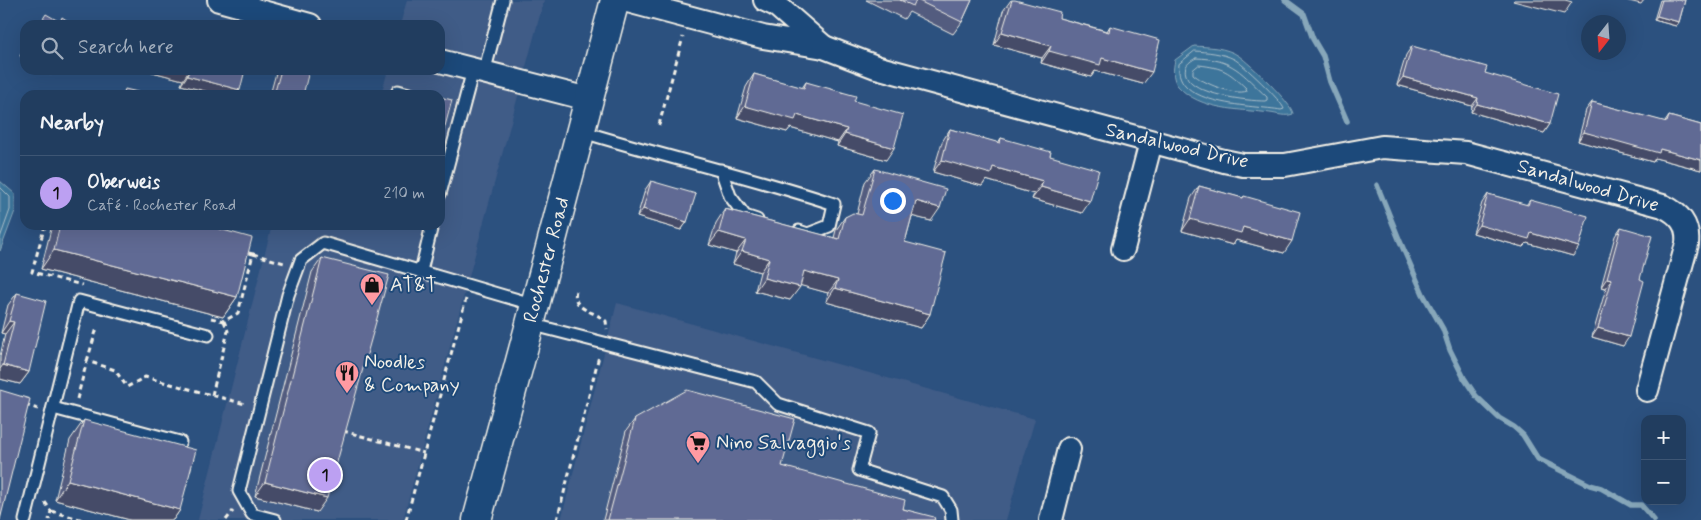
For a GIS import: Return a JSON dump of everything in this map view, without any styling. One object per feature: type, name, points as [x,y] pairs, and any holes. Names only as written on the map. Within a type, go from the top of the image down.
[{"type":"main road","name":"Rochester Road","points":[[477,520],[615,0]]},
{"type":"street","points":[[219,0],[292,20]]},
{"type":"street","name":"Sandalwood Drive","points":[[624,0],[763,38],[824,47],[876,67],[1224,161],[1258,165],[1286,165],[1311,162],[1382,147],[1466,153],[1671,210],[1683,221],[1688,236],[1687,244],[1647,390]]},
{"type":"street","name":"Sandalwood Drive","points":[[765,0],[776,6],[824,47]]},
{"type":"street","points":[[445,62],[588,99]]},
{"type":"street","points":[[1123,249],[1151,142]]},
{"type":"street","points":[[1051,520],[1069,449]]},
{"type":"lane","points":[[445,170],[458,108],[478,71],[503,0]]},
{"type":"lane","points":[[580,130],[644,150],[777,185],[834,204],[828,226],[808,234],[790,229]]},
{"type":"lane","points":[[720,170],[730,196],[745,216],[772,224]]},
{"type":"lane","points":[[421,271],[431,230]]},
{"type":"lane","points":[[275,520],[252,514],[239,491],[288,295],[301,260],[322,244],[421,271],[533,314],[756,382],[778,404],[870,433],[859,470],[943,497],[951,510],[952,520]]},
{"type":"lane","points":[[27,520],[79,301],[208,335]]},
{"type":"lane","points":[[53,408],[180,442]]},
{"type":"path","points":[[660,125],[684,33]]},
{"type":"path","points":[[44,230],[32,272],[90,287]]},
{"type":"path","points":[[244,252],[298,268]]},
{"type":"path","points":[[224,322],[238,313],[253,254]]},
{"type":"path","points":[[576,291],[574,297],[577,304],[606,321],[606,332]]},
{"type":"path","points":[[406,520],[466,299]]},
{"type":"path","points":[[205,316],[224,322],[228,331],[212,395]]},
{"type":"path","points":[[74,414],[97,328]]},
{"type":"path","points":[[557,520],[600,352]]},
{"type":"path","points":[[87,361],[115,370],[127,387],[145,377],[259,408]]},
{"type":"path","points":[[16,402],[40,410]]},
{"type":"path","points":[[340,430],[424,454]]},
{"type":"path","points":[[42,498],[51,512],[83,520]]},
{"type":"path","points":[[49,520],[51,512]]},
{"type":"shaded area","points":[[407,0],[544,0],[403,520],[198,520],[271,230],[445,230],[445,90],[382,90],[387,75],[445,75],[445,20],[401,20]]},
{"type":"shaded area","points":[[617,303],[1035,419],[1006,520],[561,520]]},
{"type":"water","points":[[1194,46],[1223,49],[1239,56],[1279,93],[1293,114],[1284,115],[1221,107],[1198,100],[1187,94],[1176,83],[1174,77],[1175,60]]},
{"type":"water","points":[[0,181],[15,194],[15,211],[0,251]]},
{"type":"building","points":[[900,0],[916,0],[913,6]]},
{"type":"building","points":[[917,0],[972,0],[962,22]]},
{"type":"building","points":[[1012,0],[1060,12],[1059,18],[1109,32],[1110,26],[1160,40],[1152,72],[1102,58],[1100,65],[1049,51],[1051,46],[1002,32]]},
{"type":"building","points":[[1662,0],[1685,0],[1679,22],[1657,16]]},
{"type":"building","points":[[46,14],[56,20],[42,20]]},
{"type":"building","points":[[1412,46],[1487,67],[1485,73],[1558,94],[1550,124],[1477,104],[1478,98],[1403,77]]},
{"type":"building","points":[[754,74],[804,88],[806,82],[856,96],[854,101],[903,115],[894,148],[845,134],[847,129],[797,115],[795,120],[745,106]]},
{"type":"building","points":[[187,75],[244,75],[240,90]]},
{"type":"building","points":[[280,75],[308,75],[304,90],[275,90]]},
{"type":"building","points":[[445,98],[452,100],[445,126]]},
{"type":"building","points":[[1592,102],[1667,122],[1669,116],[1701,125],[1701,160],[1660,149],[1659,153],[1584,132]]},
{"type":"building","points":[[950,129],[1000,143],[1001,138],[1051,152],[1050,156],[1099,170],[1090,201],[1041,187],[1043,181],[993,167],[991,174],[942,160]]},
{"type":"building","points":[[875,169],[946,189],[940,208],[916,201],[905,242],[946,253],[930,314],[835,288],[838,280],[804,271],[800,287],[764,278],[769,259],[742,251],[746,240],[719,232],[725,209],[839,239],[845,217],[853,213],[862,215]]},
{"type":"building","points":[[651,181],[696,194],[687,222],[643,209]]},
{"type":"building","points":[[1199,186],[1243,198],[1244,196],[1300,212],[1292,241],[1243,227],[1241,233],[1190,219]]},
{"type":"building","points":[[1488,194],[1528,205],[1530,200],[1588,216],[1579,247],[1531,233],[1529,239],[1479,225]]},
{"type":"building","points":[[1621,227],[1652,236],[1640,279],[1644,281],[1629,337],[1598,328],[1612,279],[1607,278]]},
{"type":"building","points":[[59,230],[223,230],[252,238],[237,297],[54,250]]},
{"type":"building","points":[[322,258],[389,275],[327,498],[265,482]]},
{"type":"building","points":[[17,293],[46,301],[29,372],[3,365],[14,322],[9,321]]},
{"type":"building","points":[[0,390],[30,399],[0,520]]},
{"type":"building","name":"Nino Salvaggio's","points":[[687,390],[795,419],[782,466],[905,500],[903,509],[934,517],[935,520],[608,520],[635,419]]},
{"type":"building","points":[[84,420],[196,450],[180,510],[68,480]]},
{"type":"waterway","points":[[1285,0],[1304,14],[1313,39],[1323,56],[1330,82],[1347,121]]},
{"type":"waterway","points":[[1377,185],[1423,294],[1443,329],[1450,350],[1464,378],[1476,396],[1499,418],[1523,435],[1538,459],[1590,485],[1601,488],[1631,505],[1641,505],[1654,520]]},
{"type":"place","name":"AT&T","points":[[372,306]]},
{"type":"place","name":"Noodles & Company","points":[[347,394]]},
{"type":"place","name":"Nino Salvaggio's","points":[[698,464]]},
{"type":"place","name":"Oberweis","points":[[325,475]]}]
